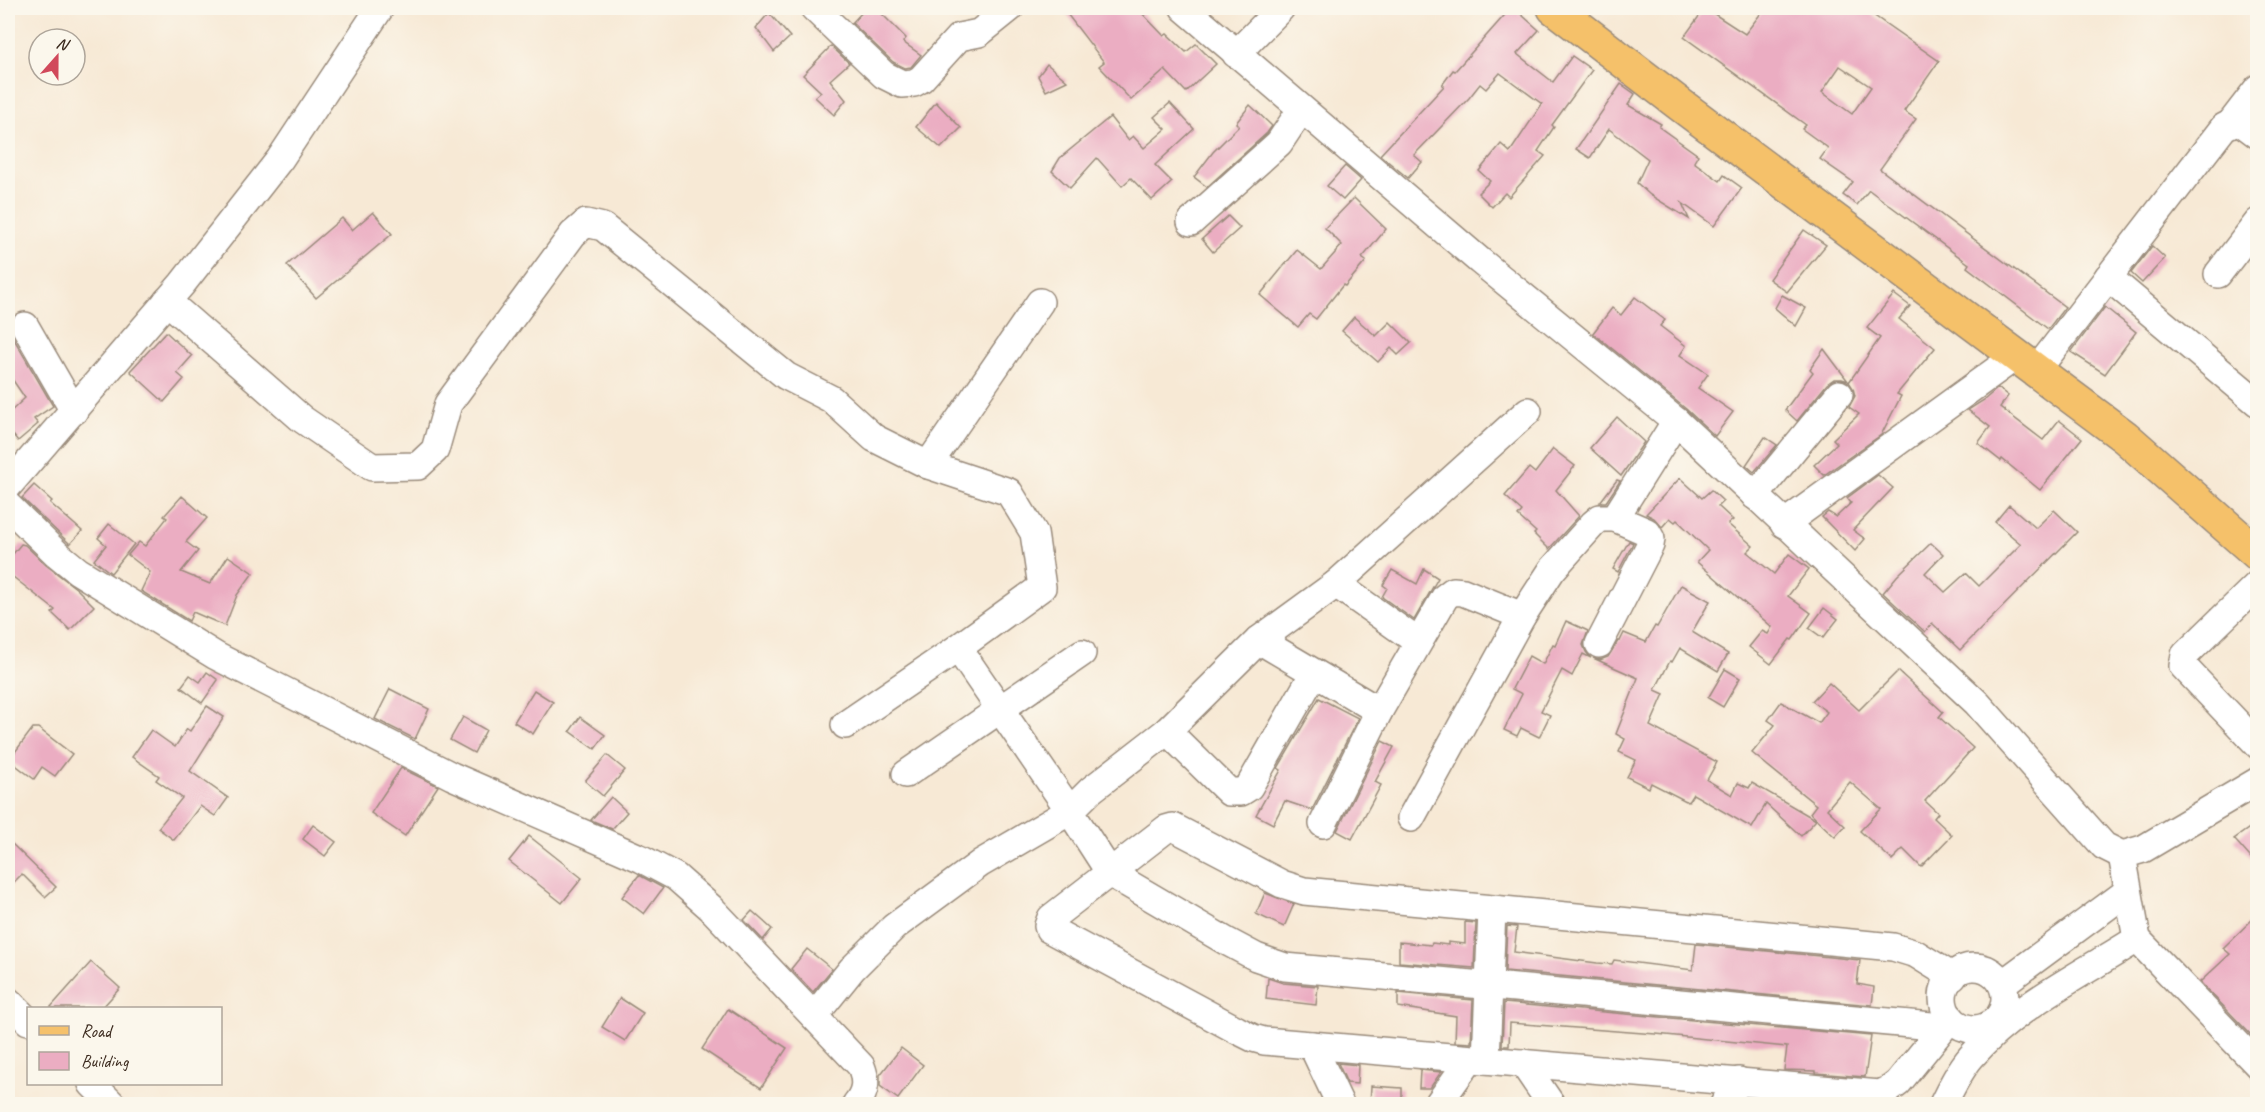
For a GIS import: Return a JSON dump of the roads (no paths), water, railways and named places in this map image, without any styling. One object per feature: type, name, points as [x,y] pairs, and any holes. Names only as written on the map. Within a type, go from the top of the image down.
[{"type":"main road","points":[[1554,8],[2125,437],[2258,554]]},
{"type":"street","points":[[8,486],[182,283],[280,159],[380,8]]},
{"type":"street","points":[[814,8],[884,75],[895,82],[908,85],[921,79],[959,37],[979,33],[1010,8]]},
{"type":"street","points":[[1184,8],[1480,261],[1676,421],[1977,703],[2104,846],[2122,855],[2143,849],[2258,781]]},
{"type":"street","points":[[1236,54],[1281,8]]},
{"type":"street","points":[[2231,123],[2258,88]]},
{"type":"street","points":[[1191,222],[1279,143],[1301,110]]},
{"type":"street","points":[[1784,524],[2026,363],[2108,277],[2224,127],[2238,120],[2258,135]]},
{"type":"street","points":[[2218,274],[2258,222]]},
{"type":"street","points":[[182,283],[302,419],[372,467],[418,466],[435,450],[448,404],[573,234],[586,223],[603,227],[786,376],[831,399],[874,438],[928,465],[1009,492],[1034,533],[1042,587],[845,726]]},
{"type":"street","points":[[2108,277],[2258,403]]},
{"type":"street","points":[[928,465],[1040,302]]},
{"type":"street","points":[[25,326],[74,411]]},
{"type":"street","points":[[1755,496],[1839,394]]},
{"type":"street","points":[[814,1016],[852,969],[894,927],[981,862],[1070,811],[1090,790],[1167,731],[1259,640],[1336,584],[1528,411]]},
{"type":"street","points":[[1615,518],[1676,421]]},
{"type":"street","points":[[8,506],[78,571],[216,656],[441,771],[642,859],[676,877],[711,908],[861,1066],[866,1078],[863,1096],[856,1104]]},
{"type":"street","points":[[1411,818],[1522,616],[1552,570],[1600,518],[1615,518],[1647,532],[1651,539],[1599,644]]},
{"type":"street","points":[[1336,584],[1418,642]]},
{"type":"street","points":[[2255,738],[2183,666],[2183,659],[2258,584]]},
{"type":"street","points":[[1323,824],[1379,711],[1445,597],[1453,591],[1463,592],[1522,616]]},
{"type":"street","points":[[1259,640],[1379,711]]},
{"type":"street","points":[[958,648],[1110,873],[1226,941],[1271,963],[1285,967],[1489,986],[1947,1022],[1964,1028],[1976,1029],[1988,1026],[1998,1018],[2005,996],[2001,984],[1994,975],[1983,969],[1972,967],[1960,971],[1944,989],[1943,1001],[1947,1022],[1898,1083],[1880,1094],[1253,1038],[1049,929],[1051,918],[1110,873],[1166,829],[1173,828],[1294,889],[1321,894],[1893,947],[1916,954],[1953,977]]},
{"type":"street","points":[[906,774],[1082,652]]},
{"type":"street","points":[[1167,731],[1229,792],[1241,792],[1249,787],[1314,673]]},
{"type":"street","points":[[2122,855],[2137,939],[2258,1065]]},
{"type":"street","points":[[2001,984],[2128,891]]},
{"type":"street","points":[[1438,1104],[1478,1059],[1489,986],[1492,910]]},
{"type":"street","points":[[1943,1104],[1954,1080],[1970,1058],[1996,1031],[2024,1010],[2137,939]]},
{"type":"street","points":[[8,1001],[27,1020]]},
{"type":"street","points":[[1312,1045],[1340,1104]]},
{"type":"street","points":[[1523,1063],[1551,1104]]},
{"type":"street","points":[[1724,1104],[1739,1081]]},
{"type":"street","points":[[94,1085],[112,1104]]}]
